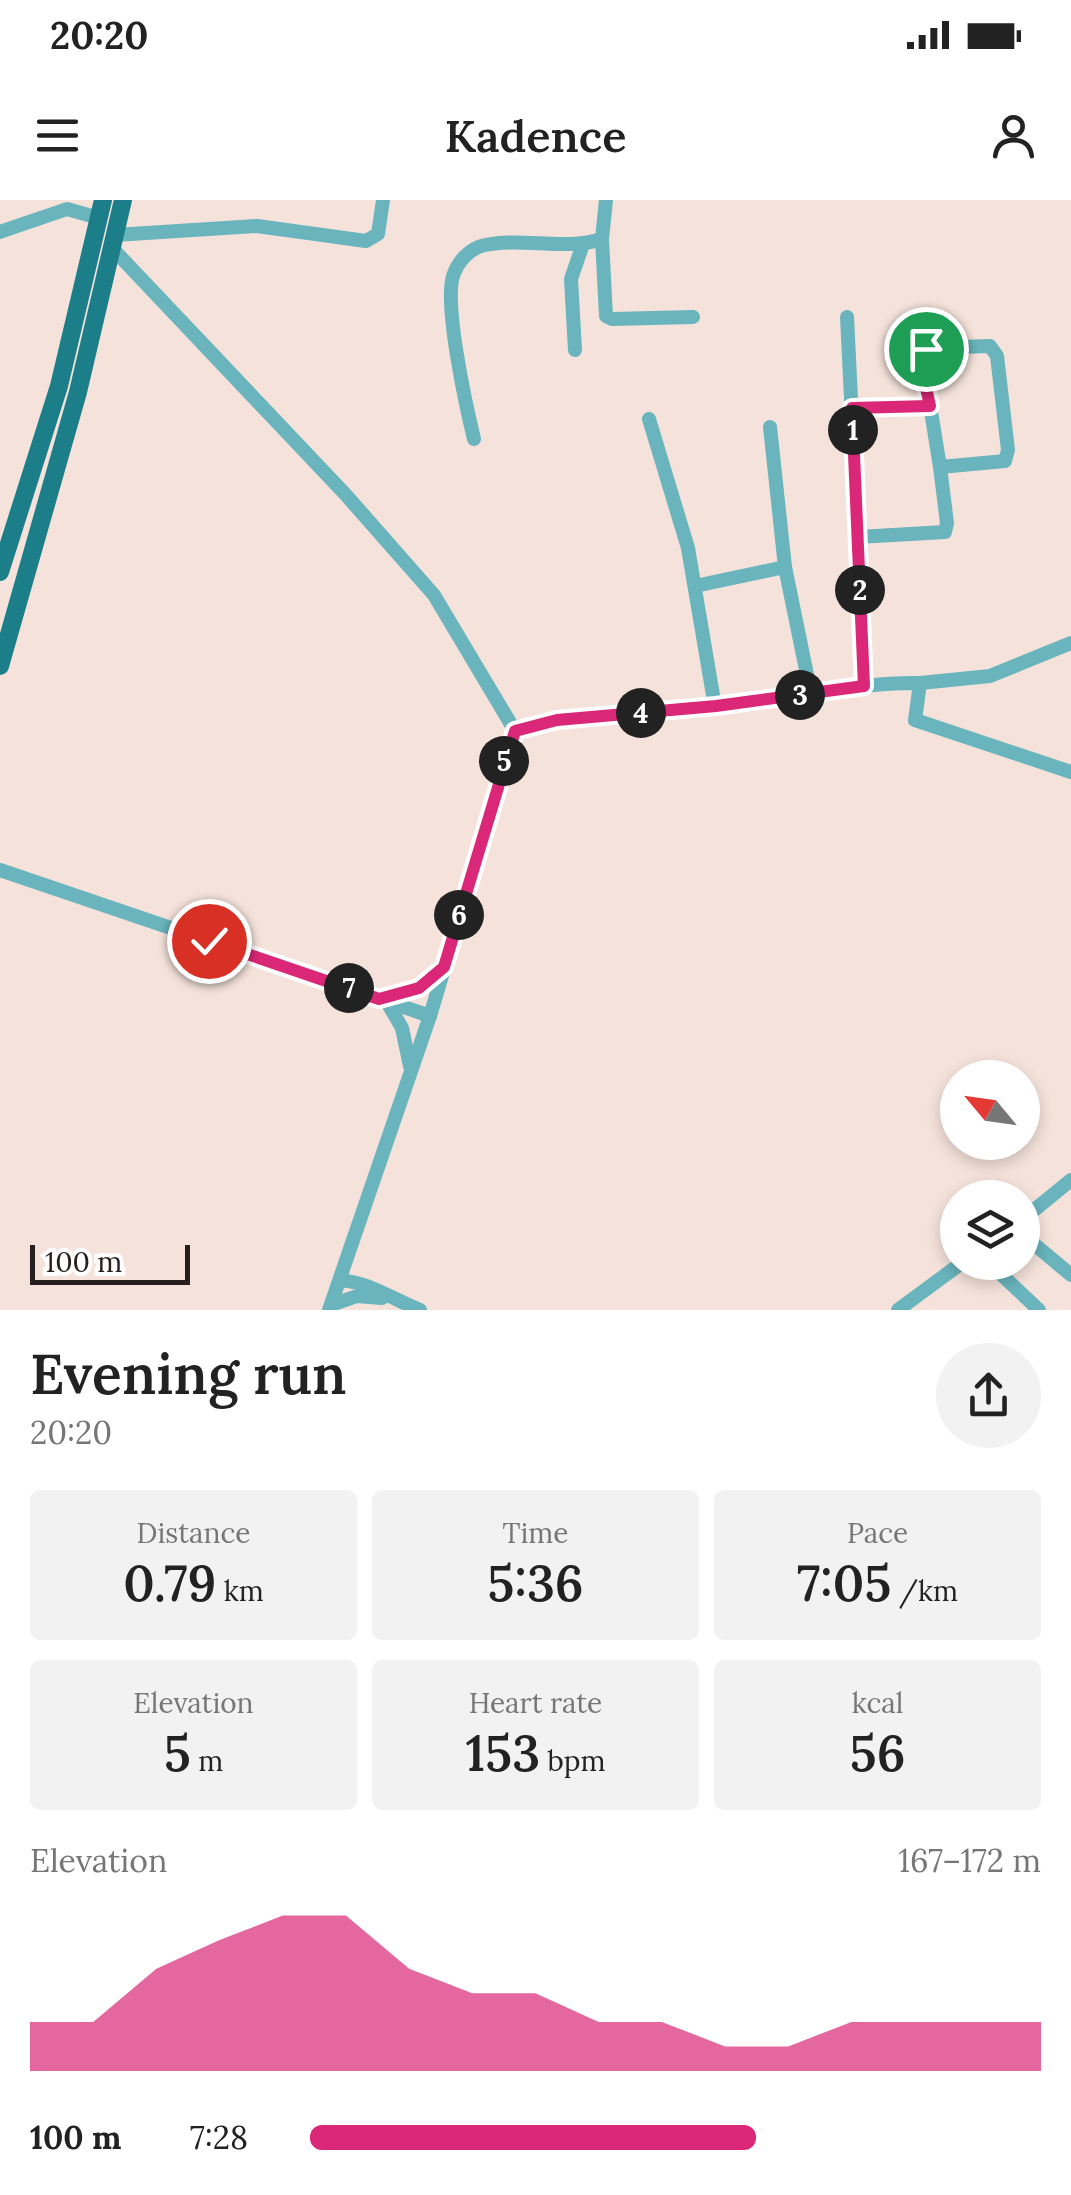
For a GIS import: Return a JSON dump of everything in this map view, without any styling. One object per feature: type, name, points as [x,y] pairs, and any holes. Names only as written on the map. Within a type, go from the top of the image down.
[{"type":"main road","points":[[0,572],[68,389],[114,242],[123,200]]},
{"type":"main road","points":[[0,666],[68,389],[100,206]]},
{"type":"street","points":[[114,242],[257,226],[366,241],[378,234],[383,200]]},
{"type":"street","points":[[606,200],[602,238],[606,316],[693,317]]},
{"type":"street","points":[[0,232],[67,210],[100,206]]},
{"type":"street","points":[[474,438],[462,388],[450,290],[453,274],[472,249],[488,244],[583,244],[602,238]]},
{"type":"street","points":[[114,242],[434,596],[515,731],[430,1016],[330,1307]]},
{"type":"street","points":[[576,350],[571,279],[583,244]]},
{"type":"street","points":[[847,317],[864,686]]},
{"type":"street","points":[[858,537],[945,532],[948,524],[940,467],[920,360],[926,349],[982,344],[995,350],[1008,450],[1005,460],[1000,464],[940,467]]},
{"type":"street","points":[[852,408],[930,406]]},
{"type":"street","points":[[649,419],[688,548],[716,706]]},
{"type":"street","points":[[770,427],[785,567],[810,694]]},
{"type":"street","points":[[695,586],[785,567]]},
{"type":"street","points":[[515,731],[557,720],[990,676],[1071,643]]},
{"type":"street","points":[[920,684],[915,720],[1071,772]]},
{"type":"street","points":[[0,870],[430,1016]]},
{"type":"street","points":[[383,1000],[419,988],[444,967]]},
{"type":"street","points":[[383,1000],[402,1028],[411,1070]]},
{"type":"street","points":[[1040,1205],[1071,1180]]},
{"type":"street","points":[[1040,1249],[1071,1275]]},
{"type":"street","points":[[898,1310],[940,1279]]},
{"type":"street","points":[[340,1280],[358,1282],[420,1310]]},
{"type":"street","points":[[1007,1280],[1039,1310]]},
{"type":"street","points":[[330,1307],[357,1296],[388,1298]]},
{"type":"route","points":[[209,941],[379,999],[411,992],[444,967],[515,731],[557,720],[716,706],[864,686],[852,408],[930,406],[920,360],[926,349]]}]
